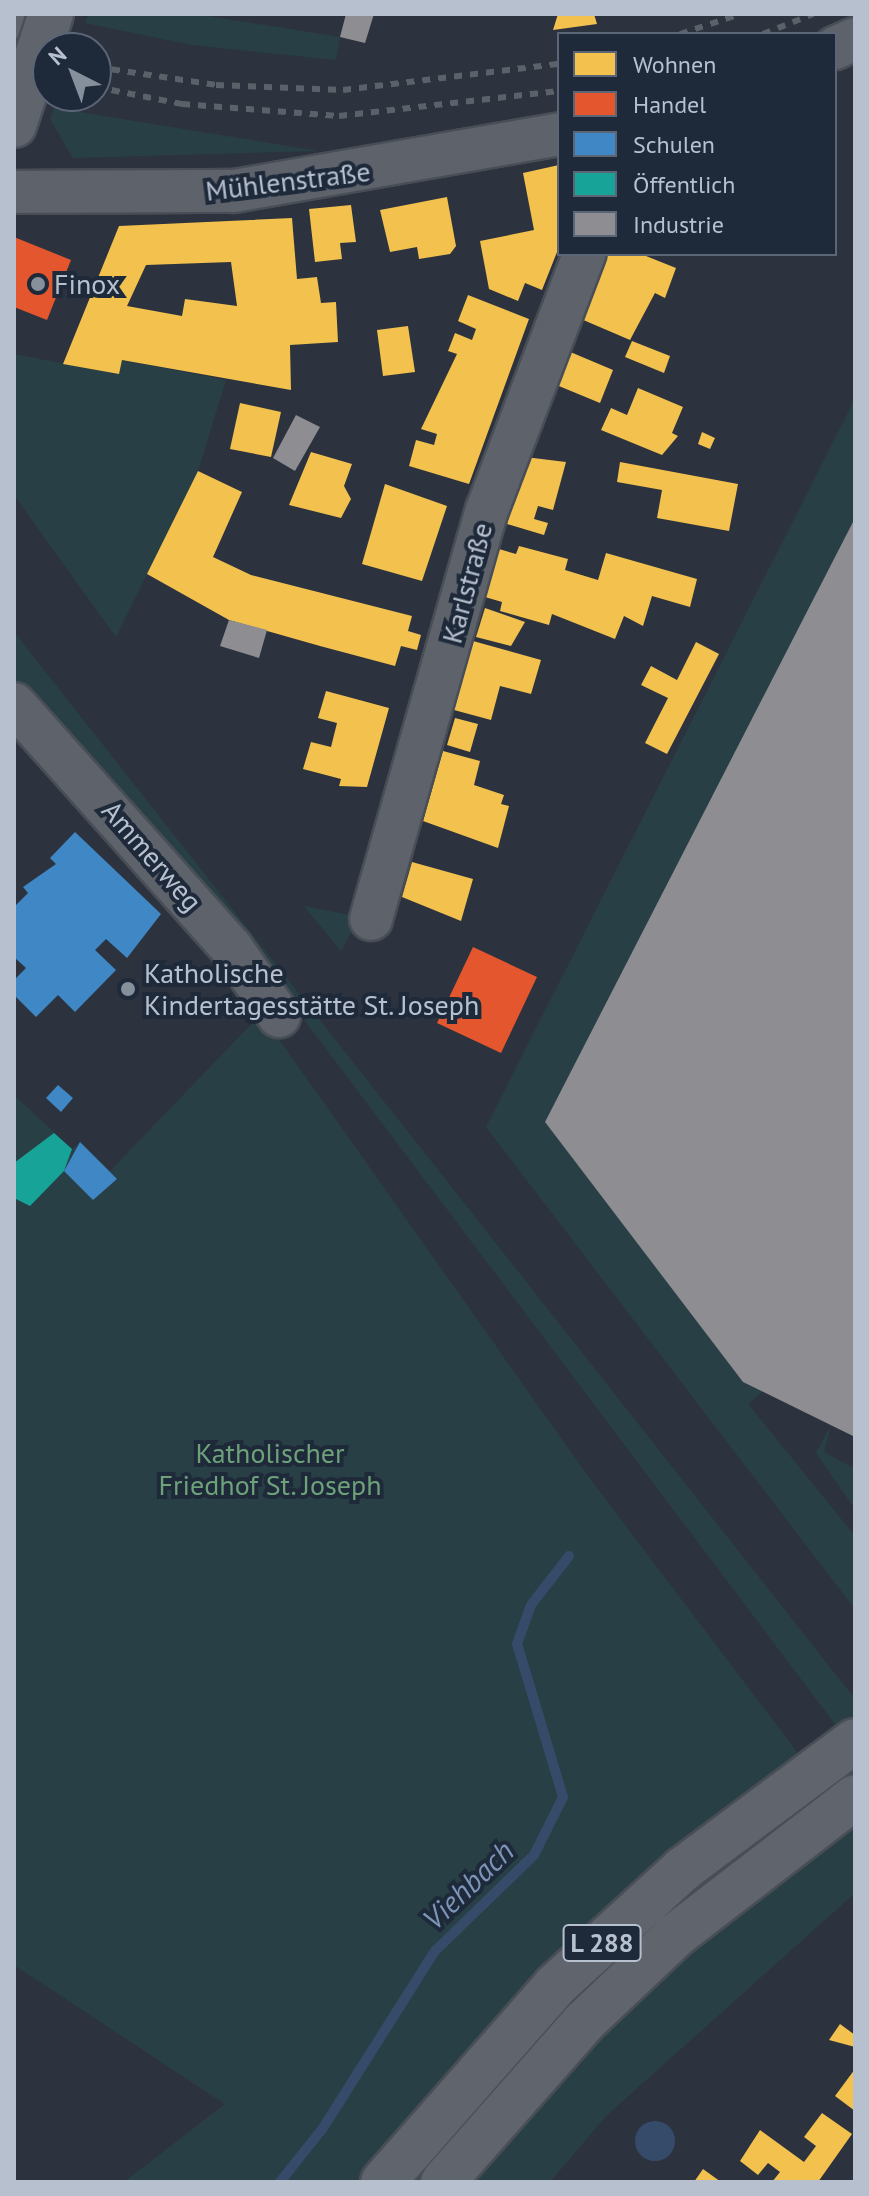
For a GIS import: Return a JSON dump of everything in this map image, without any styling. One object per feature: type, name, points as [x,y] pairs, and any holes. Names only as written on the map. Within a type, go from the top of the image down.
[{"type":"main road","points":[[14,125],[51,14]]},
{"type":"main road","name":"L 288","points":[[383,2182],[555,1986],[683,1869],[855,1741]]},
{"type":"main road","name":"L 288","points":[[443,2182],[584,2022],[653,1957],[855,1797]]},
{"type":"street","name":"Mühlenstraße","points":[[29,193],[234,191],[557,134]]},
{"type":"street","name":"Karlstraße","points":[[371,919],[487,510],[583,256]]},
{"type":"street","name":"Ammerweg","points":[[14,704],[232,949],[279,1016]]},
{"type":"green space","points":[[89,14],[195,14],[340,37],[336,60],[192,45],[85,23]]},
{"type":"green space","points":[[53,112],[79,112],[319,151],[73,158],[50,119]]},
{"type":"green space","points":[[14,354],[118,374],[122,360],[226,380],[198,471],[116,637],[14,495]]},
{"type":"green space","points":[[855,399],[855,518],[545,1122],[743,1382],[763,1391],[748,1404],[855,1536],[855,1609],[486,1127]]},
{"type":"green space","points":[[14,632],[855,1699],[855,1716],[838,1728],[287,997],[14,686]]},
{"type":"green space","points":[[304,906],[359,917],[341,951]]},
{"type":"green space","name":"Katholischer Friedhof St. Joseph","points":[[261,1014],[585,1472],[800,1756],[480,2039],[357,2182],[124,2182],[225,2104],[14,1965],[14,1095],[72,1149],[80,1142],[110,1171]]},
{"type":"green space","points":[[831,1425],[824,1452],[855,1469],[855,1509],[816,1453]]},
{"type":"green space","points":[[855,1817],[855,1893],[605,2117],[550,2182],[470,2182],[657,1974]]},
{"type":"water","points":[[655,2121],[669,2127],[675,2141],[669,2155],[655,2161],[641,2155],[635,2141],[641,2127]]},
{"type":"building: Wohnen","points":[[558,14],[594,14],[597,24],[553,30]]},
{"type":"building: Wohnen","points":[[557,165],[557,252],[542,290],[525,283],[518,301],[489,289],[480,241],[534,230],[523,173]]},
{"type":"building: Wohnen","points":[[447,197],[456,246],[450,254],[419,259],[417,247],[390,252],[380,210]]},
{"type":"building: Wohnen","points":[[351,205],[356,242],[340,243],[342,259],[315,262],[309,209]]},
{"type":"building: Wohnen","points":[[292,218],[297,279],[317,277],[321,303],[336,302],[338,342],[290,345],[291,390],[122,360],[119,374],[63,364],[119,226]],"holes":[[[231,262],[237,306],[185,299],[182,316],[127,306],[146,265]]]},
{"type":"building: Wohnen","points":[[607,256],[646,256],[676,268],[665,298],[655,293],[630,340],[581,319]]},
{"type":"building: Wohnen","points":[[468,295],[529,319],[469,484],[409,466],[416,440],[434,445],[437,434],[421,429],[457,354],[448,351],[455,333],[472,340],[476,329],[458,321]]},
{"type":"building: Wohnen","points":[[408,326],[415,372],[383,376],[377,330]]},
{"type":"building: Wohnen","points":[[632,341],[670,356],[664,373],[625,357]]},
{"type":"building: Wohnen","points":[[568,351],[613,370],[600,403],[554,384]]},
{"type":"building: Wohnen","points":[[638,388],[683,407],[672,433],[678,436],[662,455],[601,430],[611,408],[627,415]]},
{"type":"building: Wohnen","points":[[240,403],[281,412],[271,457],[230,449]]},
{"type":"building: Wohnen","points":[[702,432],[715,438],[710,449],[698,444]]},
{"type":"building: Wohnen","points":[[311,452],[352,464],[344,486],[351,499],[341,518],[289,505]]},
{"type":"building: Wohnen","points":[[525,457],[566,462],[553,510],[538,506],[534,519],[548,523],[544,535],[507,524]]},
{"type":"building: Wohnen","points":[[620,462],[738,484],[729,531],[657,518],[662,490],[617,482]]},
{"type":"building: Wohnen","points":[[198,471],[242,492],[213,557],[251,575],[412,616],[408,631],[421,635],[417,650],[401,646],[395,666],[320,646],[229,620],[147,574]]},
{"type":"building: Wohnen","points":[[385,484],[447,506],[422,581],[362,564]]},
{"type":"building: Wohnen","points":[[519,546],[568,559],[565,570],[598,580],[606,553],[697,579],[690,607],[652,596],[643,626],[624,616],[615,639],[552,614],[549,625],[500,611],[502,602],[485,597],[499,549],[516,554]]},
{"type":"building: Wohnen","points":[[485,608],[525,622],[511,646],[476,637]]},
{"type":"building: Wohnen","points":[[473,641],[541,660],[531,694],[500,686],[491,720],[454,710]]},
{"type":"building: Wohnen","points":[[696,642],[719,654],[667,754],[645,743],[668,698],[641,685],[651,666],[677,680]]},
{"type":"building: Wohnen","points":[[326,691],[389,708],[367,787],[339,786],[341,779],[303,769],[311,742],[331,747],[337,723],[318,718]]},
{"type":"building: Wohnen","points":[[455,718],[478,724],[470,752],[447,745]]},
{"type":"building: Wohnen","points":[[443,751],[480,761],[474,785],[504,795],[501,804],[509,806],[498,848],[423,821]]},
{"type":"building: Wohnen","points":[[412,862],[473,879],[461,921],[402,897]]},
{"type":"building: Wohnen","points":[[840,2024],[855,2035],[855,2047],[829,2040]]},
{"type":"building: Wohnen","points":[[855,2069],[855,2111],[835,2096]]},
{"type":"building: Wohnen","points":[[822,2113],[852,2134],[818,2182],[772,2182],[780,2172],[768,2163],[758,2175],[740,2161],[760,2130],[804,2162],[816,2146],[804,2137]]},
{"type":"building: Wohnen","points":[[703,2169],[721,2182],[694,2182]]},
{"type":"building: Handel","name":"Finox","points":[[14,237],[71,260],[47,320],[14,307]]},
{"type":"building: Handel","points":[[473,947],[537,977],[501,1053],[437,1023]]},
{"type":"building: Schulen","points":[[75,832],[161,914],[127,958],[106,939],[95,950],[116,970],[75,1012],[58,995],[36,1017],[14,995],[14,980],[26,968],[14,957],[14,907],[28,893],[23,887],[56,864],[50,858]]},
{"type":"building: Schulen","points":[[58,1085],[73,1098],[61,1112],[46,1098]]},
{"type":"building: Schulen","points":[[80,1142],[117,1179],[93,1200],[64,1171]]},
{"type":"building: Öffentlich","points":[[54,1133],[72,1149],[64,1171],[30,1206],[14,1198],[14,1163]]},
{"type":"building: Industrie","points":[[346,14],[374,14],[365,43],[340,37]]},
{"type":"building: Industrie","points":[[296,415],[320,427],[295,471],[273,458]]},
{"type":"building: Industrie","points":[[855,518],[855,1437],[743,1382],[545,1122]]},
{"type":"building: Industrie","points":[[229,620],[267,630],[259,658],[220,646]]},
{"type":"waterway","name":"Viehbach","points":[[280,2182],[323,2128],[435,1951],[534,1855],[563,1797],[517,1644],[531,1605],[569,1556]]},
{"type":"railway","points":[[686,32],[740,14]]},
{"type":"railway","points":[[768,32],[813,14]]},
{"type":"railway","points":[[112,69],[216,85],[343,90],[557,64]]},
{"type":"railway","points":[[112,90],[182,104],[339,116],[557,91]]},
{"type":"place","name":"Finox","points":[[38,284]]},
{"type":"place","name":"Katholische Kindertagesstätte St. Joseph","points":[[128,989]]}]
